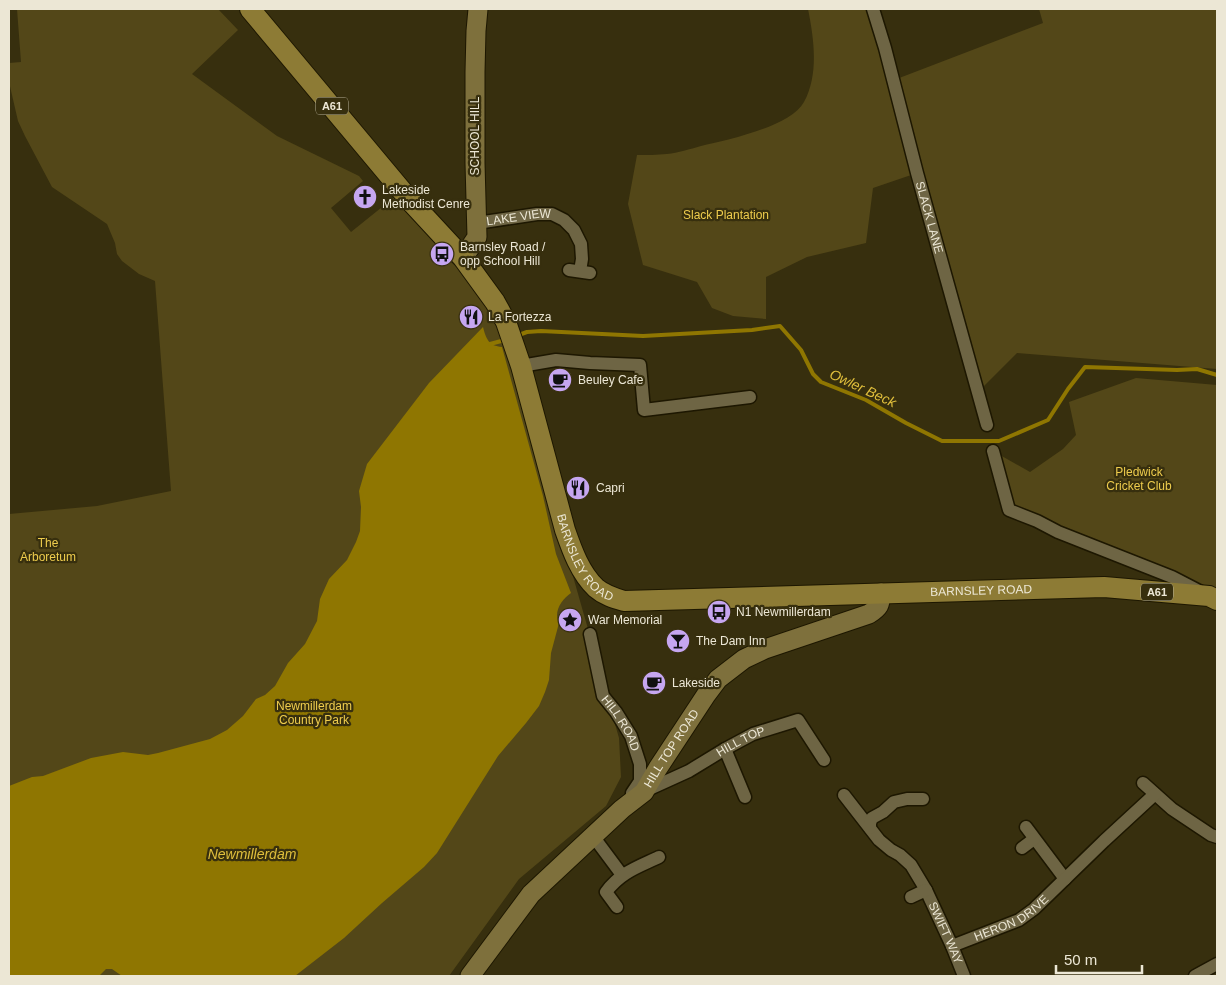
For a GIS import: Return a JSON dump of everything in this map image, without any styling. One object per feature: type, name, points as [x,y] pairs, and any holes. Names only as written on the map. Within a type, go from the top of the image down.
[{"type":"main road","name":"BARNSLEY ROAD","points":[[250,9],[413,204],[463,258],[495,302],[506,322],[521,366],[573,554],[595,587],[602,592],[624,601],[1104,587],[1213,598]]},
{"type":"street","name":"SCHOOL HILL","points":[[463,258],[477,237],[475,72],[478,9]]},
{"type":"street","name":"SLACK LANE","points":[[873,9],[987,426]]},
{"type":"street","name":"LAKE VIEW","points":[[477,223],[537,214],[552,214],[564,220],[574,230],[581,244],[582,259],[580,271]]},
{"type":"street","points":[[521,366],[556,360],[640,365],[644,410],[750,397]]},
{"type":"street","points":[[993,451],[1009,510],[1058,532],[1172,577],[1213,598]]},
{"type":"street","name":"HILL TOP ROAD","points":[[470,976],[532,894],[622,809],[644,792],[718,679],[744,659],[765,649],[869,614],[880,605],[881,593]]},
{"type":"street","name":"HILL ROAD","points":[[590,634],[603,696],[631,736],[640,764],[640,781],[622,809]]},
{"type":"street","name":"HILL TOP","points":[[644,792],[690,771],[725,749],[754,734],[798,720],[824,760]]},
{"type":"street","points":[[725,749],[745,796]]},
{"type":"street","points":[[1143,783],[1172,809],[1217,837]]},
{"type":"street","name":"HERON DRIVE","points":[[952,946],[1019,920],[1034,909],[1104,840],[1155,794]]},
{"type":"street","name":"SWIFT WAY","points":[[844,795],[879,840],[911,865],[926,890],[964,976]]},
{"type":"street","points":[[870,828],[872,818],[883,812],[894,802],[923,799]]},
{"type":"street","points":[[1026,827],[1065,879]]},
{"type":"street","points":[[593,836],[622,875]]},
{"type":"street","points":[[1022,848],[1034,840]]},
{"type":"street","points":[[617,907],[606,892],[613,882],[622,875],[659,857]]},
{"type":"street","name":"SWIFT WAY","points":[[911,897],[926,890]]},
{"type":"street","points":[[1195,976],[1217,964]]},
{"type":"green space","name":"Newmillerdam Country Park","points":[[17,9],[218,9],[238,30],[192,74],[277,136],[359,176],[363,181],[331,208],[351,232],[402,191],[442,235],[442,254],[495,302],[619,738],[621,777],[606,806],[519,879],[449,976],[9,976],[9,514],[97,506],[171,491],[155,281],[139,274],[122,261],[117,254],[115,243],[107,224],[52,187],[25,136],[18,121],[9,82],[9,63],[21,62]]},
{"type":"green space","name":"Slack Plantation","points":[[808,9],[873,9],[894,80],[1043,23],[1039,9],[1217,9],[1217,369],[1017,353],[978,392],[917,173],[873,188],[866,243],[807,257],[766,277],[766,319],[733,316],[712,308],[697,282],[643,265],[628,204],[637,155],[675,153],[741,136],[786,119],[797,111],[804,102],[812,80],[814,56]]},
{"type":"green space","name":"Pledwick Cricket Club","points":[[1136,378],[1217,385],[1217,600],[1009,510],[993,451],[1030,472],[1063,449],[1076,435],[1069,402]]},
{"type":"water","name":"Newmillerdam","points":[[483,327],[489,341],[494,345],[502,347],[543,496],[556,554],[571,593],[564,599],[558,610],[557,619],[559,623],[551,653],[549,680],[539,706],[498,756],[437,853],[424,867],[344,938],[295,976],[122,976],[112,969],[106,969],[99,976],[9,976],[9,786],[32,777],[43,776],[91,758],[123,752],[148,755],[210,739],[227,730],[243,716],[256,699],[265,695],[275,686],[288,663],[305,644],[317,621],[320,599],[329,579],[347,560],[356,542],[360,531],[361,507],[359,491],[367,464],[429,383]]},
{"type":"waterway","name":"Owler Beck","points":[[516,336],[527,332],[541,331],[643,336],[752,330],[780,326],[801,350],[813,374],[821,382],[866,400],[942,441],[999,441],[1048,420],[1085,367],[1197,369],[1217,375]]},
{"type":"waterway","name":"Owler Beck","points":[[490,344],[505,340]]},
{"type":"place","name":"Lakeside Methodist Cenre","points":[[365,197]]},
{"type":"place","name":"Barnsley Road / opp School Hill","points":[[442,254]]},
{"type":"place","name":"La Fortezza","points":[[471,317]]},
{"type":"place","name":"Beuley Cafe","points":[[560,380]]},
{"type":"place","name":"Capri","points":[[578,488]]},
{"type":"place","name":"N1 Newmillerdam","points":[[719,612]]},
{"type":"place","name":"War Memorial","points":[[570,620]]},
{"type":"place","name":"The Dam Inn","points":[[678,641]]},
{"type":"place","name":"Lakeside","points":[[654,683]]},
{"type":"park label","name":"The Arboretum","points":[[48,550]]}]
